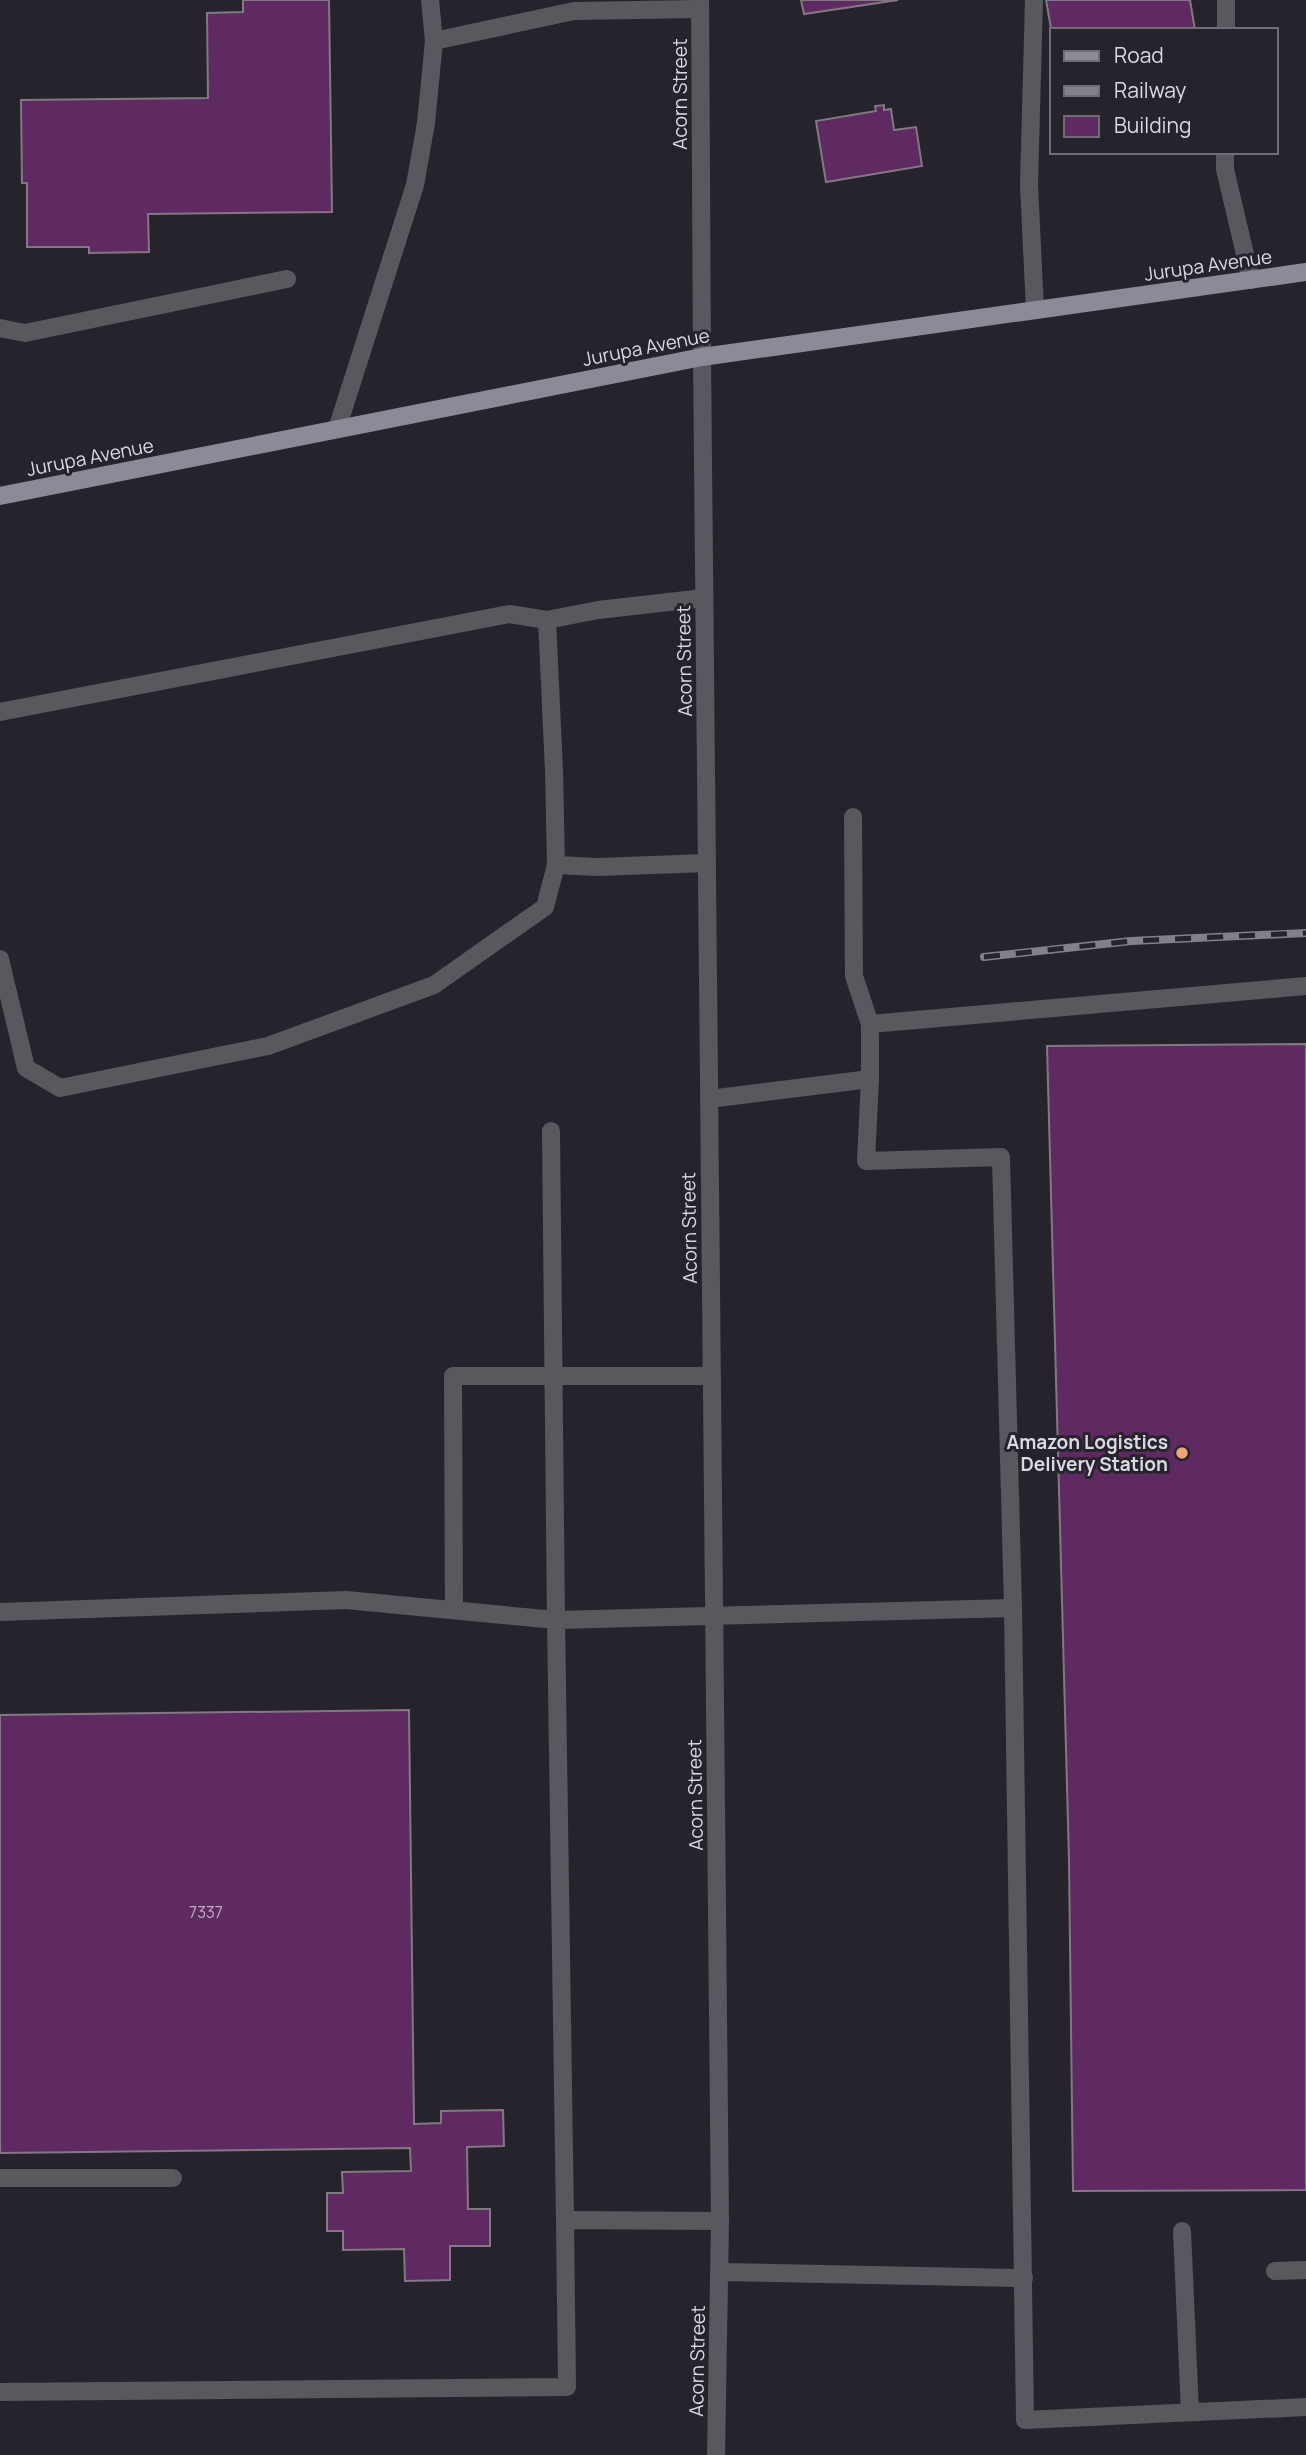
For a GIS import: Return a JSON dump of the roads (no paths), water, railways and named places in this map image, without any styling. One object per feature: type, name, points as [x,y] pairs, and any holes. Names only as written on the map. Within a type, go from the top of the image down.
[{"type":"main road","name":"Jurupa Avenue","points":[[0,496],[702,357],[1306,272]]},
{"type":"street","points":[[337,429],[415,185],[426,123],[434,41],[430,0]]},
{"type":"street","points":[[1034,0],[1029,185],[1035,310]]},
{"type":"street","points":[[1226,0],[1226,28]]},
{"type":"street","points":[[434,41],[574,6],[700,5]]},
{"type":"street","name":"Acorn Street","points":[[700,5],[720,2221],[716,2455]]},
{"type":"street","points":[[1225,154],[1225,169],[1251,280]]},
{"type":"street","points":[[0,328],[25,333],[287,279]]},
{"type":"street","points":[[0,712],[509,614],[547,620],[598,610],[704,598]]},
{"type":"street","points":[[0,959],[26,1068],[60,1088],[268,1046],[434,985],[545,908],[556,865],[547,620]]},
{"type":"street","points":[[853,817],[854,976],[870,1024],[866,1161],[1001,1157],[1013,1608],[1025,2420],[1306,2407]]},
{"type":"street","points":[[556,865],[598,867],[707,863]]},
{"type":"street","points":[[870,1024],[1306,986]]},
{"type":"street","points":[[709,1099],[870,1079]]},
{"type":"street","points":[[0,2392],[567,2387],[555,1620],[551,1131]]},
{"type":"street","points":[[454,1610],[453,1376],[712,1376]]},
{"type":"street","points":[[0,1612],[346,1600],[555,1620],[1013,1608]]},
{"type":"street","points":[[0,2179],[173,2178]]},
{"type":"street","points":[[565,2220],[720,2221]]},
{"type":"street","points":[[1182,2231],[1190,2412]]},
{"type":"street","points":[[1275,2271],[1306,2270]]},
{"type":"street","points":[[720,2272],[1024,2278]]},
{"type":"railway","points":[[984,957],[1131,941],[1306,933]]},
{"type":"place","name":"Amazon Logistics Delivery Station","points":[[1182,1453]]}]
